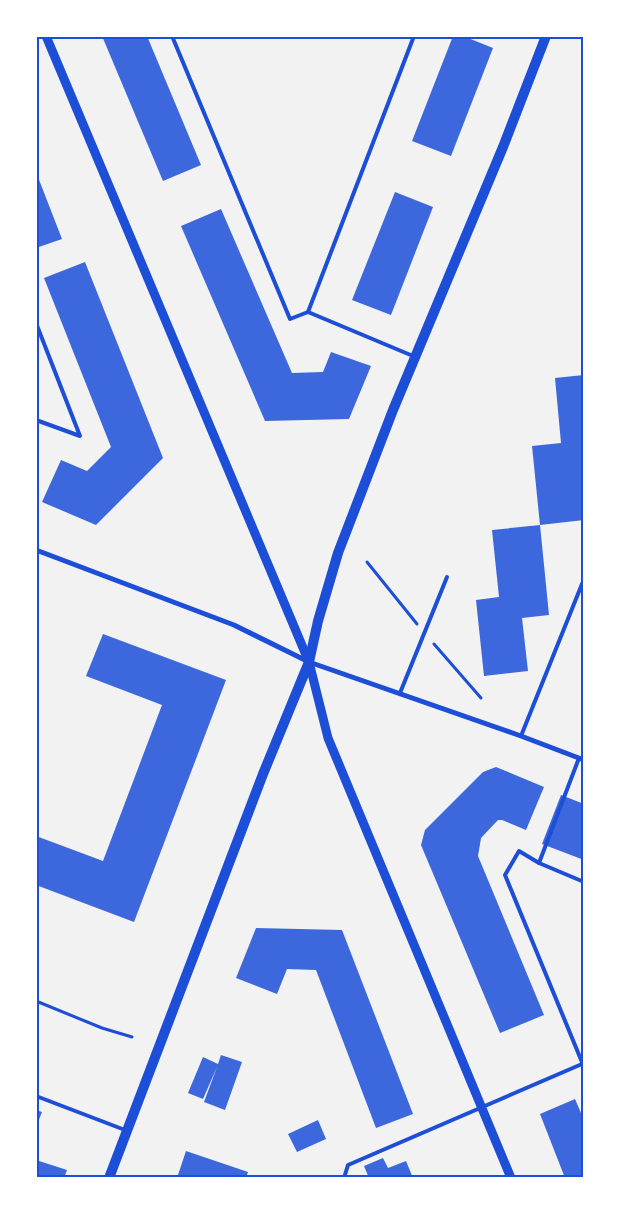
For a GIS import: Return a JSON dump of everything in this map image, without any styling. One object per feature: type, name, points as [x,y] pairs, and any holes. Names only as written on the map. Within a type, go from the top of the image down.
[{"type":"main road","points":[[109,1178],[263,774],[309,662],[318,621],[338,553],[415,357],[503,147],[546,36]]},
{"type":"street","points":[[46,36],[309,662],[328,738],[511,1178]]},
{"type":"street","points":[[36,550],[234,625],[309,662],[521,736],[581,759]]},
{"type":"lane","points":[[172,36],[290,319],[308,312],[415,357]]},
{"type":"lane","points":[[308,312],[414,36]]},
{"type":"lane","points":[[36,323],[80,436],[36,420]]},
{"type":"lane","points":[[400,693],[447,577]]},
{"type":"lane","points":[[521,736],[584,579]]},
{"type":"lane","points":[[540,863],[581,759]]},
{"type":"lane","points":[[344,1178],[348,1165],[583,1066],[505,875],[519,851],[540,863],[584,882]]},
{"type":"lane","points":[[36,1096],[127,1131]]},
{"type":"path","points":[[36,1001],[102,1028],[132,1037]]},
{"type":"building","points":[[102,36],[147,36],[201,165],[163,181]]},
{"type":"building","points":[[453,36],[463,36],[493,48],[451,156],[412,141]]},
{"type":"building","points":[[36,172],[62,239],[36,248]]},
{"type":"building","points":[[395,192],[433,207],[391,315],[352,300]]},
{"type":"building","points":[[221,209],[292,373],[323,372],[331,352],[371,366],[349,419],[265,421],[181,226]]},
{"type":"building","points":[[85,262],[163,458],[96,525],[42,502],[61,460],[87,471],[111,447],[44,278]]},
{"type":"building","points":[[584,375],[584,464],[582,464],[584,520],[540,525],[532,446],[561,443],[555,378]]},
{"type":"building","points":[[540,525],[549,615],[522,618],[528,671],[484,676],[476,600],[499,597],[492,530]]},
{"type":"building","points":[[103,634],[226,680],[134,922],[36,885],[36,836],[103,861],[162,705],[86,676]]},
{"type":"building","points":[[496,767],[544,787],[526,830],[498,820],[481,838],[478,856],[544,1015],[500,1033],[421,845],[425,830],[483,772]]},
{"type":"building","points":[[561,795],[584,804],[584,860],[542,844]]},
{"type":"building","points":[[256,928],[342,930],[413,1114],[376,1128],[316,970],[287,969],[277,994],[236,978]]},
{"type":"building","points":[[221,1055],[242,1062],[225,1110],[204,1102],[217,1067],[203,1099],[188,1093],[203,1057],[218,1064]]},
{"type":"building","points":[[575,1099],[584,1120],[584,1178],[565,1178],[540,1114]]},
{"type":"building","points":[[36,1110],[42,1112],[36,1127]]},
{"type":"building","points":[[318,1120],[326,1139],[297,1152],[288,1134]]},
{"type":"building","points":[[186,1151],[248,1172],[246,1178],[177,1178]]},
{"type":"building","points":[[383,1158],[388,1168],[406,1161],[413,1178],[369,1178],[364,1166]]},
{"type":"building","points":[[36,1160],[67,1170],[64,1178],[36,1178]]}]
